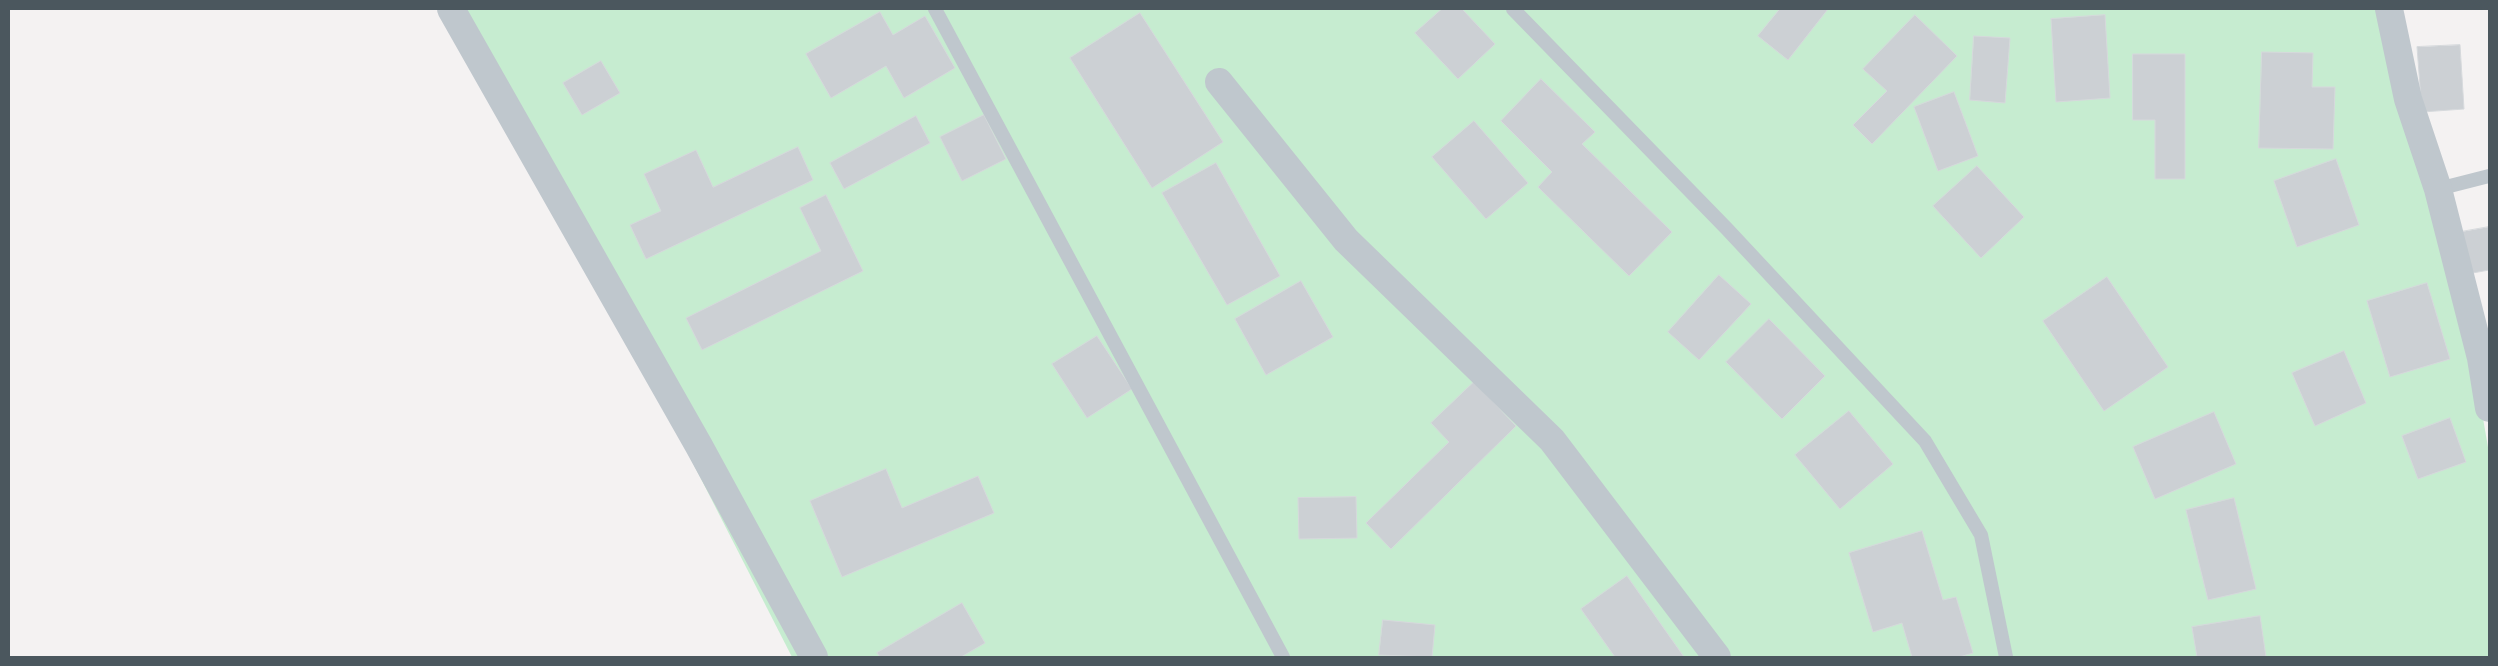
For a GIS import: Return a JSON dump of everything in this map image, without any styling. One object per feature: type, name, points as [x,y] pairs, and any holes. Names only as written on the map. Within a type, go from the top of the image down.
[{"type":"street","points":[[451,9],[699,446],[814,657]]},
{"type":"street","points":[[2390,9],[2408,99],[2438,189],[2481,358],[2489,408]]},
{"type":"street","points":[[1219,82],[1346,240],[1552,440],[1717,657]]},
{"type":"lane","points":[[935,9],[1283,657]]},
{"type":"lane","points":[[1513,9],[1727,230],[1925,441],[1981,535],[2006,657]]},
{"type":"lane","points":[[2438,189],[2489,176]]},
{"type":"green space","points":[[461,9],[2393,9],[2470,343],[2489,453],[2489,657],[792,657]]},
{"type":"building","points":[[1442,9],[1462,9],[1495,44],[1458,79],[1415,33]]},
{"type":"building","points":[[1780,9],[1828,9],[1788,60],[1758,36]]},
{"type":"building","points":[[880,12],[893,35],[925,16],[955,68],[904,98],[886,66],[831,98],[806,54]]},
{"type":"building","points":[[1140,13],[1223,142],[1152,188],[1070,58]]},
{"type":"building","points":[[1915,15],[1957,56],[1872,144],[1853,125],[1887,91],[1863,69]]},
{"type":"building","points":[[2105,15],[2110,98],[2056,102],[2051,19]]},
{"type":"building","points":[[1974,36],[2010,38],[2005,103],[1970,100]]},
{"type":"building","points":[[2460,45],[2464,109],[2422,112],[2417,47]]},
{"type":"building","points":[[2262,52],[2313,53],[2312,87],[2335,87],[2333,149],[2259,148]]},
{"type":"building","points":[[2133,54],[2185,54],[2185,179],[2155,179],[2155,120],[2133,120]]},
{"type":"building","points":[[601,61],[620,93],[582,115],[563,83]]},
{"type":"building","points":[[1541,79],[1595,132],[1582,144],[1672,232],[1629,276],[1538,187],[1552,172],[1501,121]]},
{"type":"building","points":[[1954,92],[1978,156],[1938,171],[1914,107]]},
{"type":"building","points":[[984,115],[1006,159],[962,181],[940,137]]},
{"type":"building","points":[[916,116],[930,143],[844,189],[830,163]]},
{"type":"building","points":[[1474,121],[1528,183],[1486,219],[1432,157]]},
{"type":"building","points":[[798,147],[813,180],[646,259],[630,225],[661,211],[644,174],[696,150],[713,187]]},
{"type":"building","points":[[2336,159],[2359,225],[2297,247],[2274,181]]},
{"type":"building","points":[[1216,163],[1280,276],[1227,305],[1162,193]]},
{"type":"building","points":[[1977,166],[2024,217],[1981,258],[1933,206]]},
{"type":"building","points":[[826,195],[863,271],[702,350],[686,318],[821,251],[800,208]]},
{"type":"building","points":[[2489,227],[2489,270],[2462,275],[2455,233]]},
{"type":"building","points":[[1719,275],[1751,304],[1699,360],[1668,332]]},
{"type":"building","points":[[2107,277],[2168,367],[2104,411],[2043,321]]},
{"type":"building","points":[[1301,281],[1333,337],[1266,375],[1235,319]]},
{"type":"building","points":[[2427,283],[2450,359],[2390,377],[2367,301]]},
{"type":"building","points":[[1769,319],[1825,376],[1782,419],[1726,362]]},
{"type":"building","points":[[1097,336],[1132,389],[1087,418],[1052,364]]},
{"type":"building","points":[[2344,351],[2366,403],[2315,426],[2292,373]]},
{"type":"building","points":[[1474,382],[1516,426],[1391,549],[1366,523],[1449,442],[1431,423]]},
{"type":"building","points":[[1849,411],[1893,464],[1840,509],[1795,455]]},
{"type":"building","points":[[2214,412],[2236,464],[2155,499],[2133,447]]},
{"type":"building","points":[[2450,418],[2466,462],[2418,479],[2402,436]]},
{"type":"building","points":[[886,469],[902,508],[978,476],[994,513],[842,577],[810,501]]},
{"type":"building","points":[[1356,497],[1357,538],[1299,539],[1298,498]]},
{"type":"building","points":[[2234,498],[2256,589],[2208,600],[2186,510]]},
{"type":"building","points":[[1922,531],[1943,600],[1956,597],[1973,653],[1959,657],[1912,657],[1902,623],[1873,632],[1849,553]]},
{"type":"building","points":[[1627,576],[1684,657],[1615,657],[1581,609]]},
{"type":"building","points":[[962,603],[985,643],[961,657],[880,657],[877,653]]},
{"type":"building","points":[[2260,616],[2266,657],[2197,657],[2192,627]]},
{"type":"building","points":[[1383,620],[1435,625],[1432,657],[1379,655]]}]
